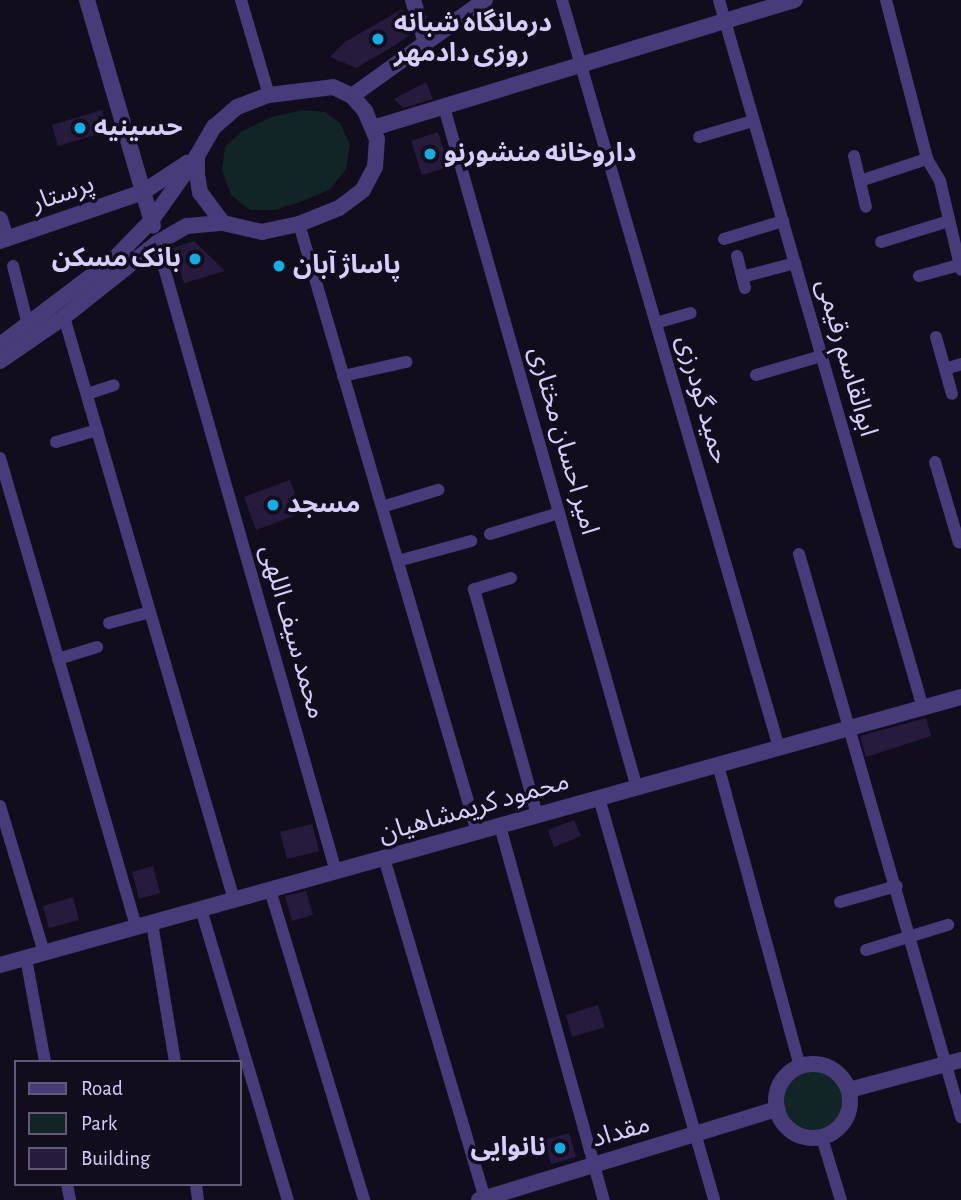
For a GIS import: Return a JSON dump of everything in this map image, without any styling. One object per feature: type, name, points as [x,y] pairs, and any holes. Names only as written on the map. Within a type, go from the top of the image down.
[{"type":"street","points":[[87,0],[157,243]]},
{"type":"street","points":[[241,0],[269,94]]},
{"type":"street","points":[[413,0],[426,43]]},
{"type":"street","points":[[352,96],[485,0]]},
{"type":"street","name":"حمید گودرزی","points":[[562,0],[779,748]]},
{"type":"street","name":"ابوالقاسم رقیمی","points":[[719,0],[923,708]]},
{"type":"street","points":[[373,128],[795,0]]},
{"type":"street","points":[[886,0],[927,159],[937,172],[960,267],[919,276]]},
{"type":"street","points":[[0,345],[31,332],[64,317],[157,243],[187,226],[223,223],[262,232],[299,224],[339,208],[363,190],[378,152],[373,128],[352,96],[333,87],[315,86],[269,94],[237,107],[214,127],[151,222],[116,258],[31,332],[0,361]]},
{"type":"street","name":"امیر احسان مختاری","points":[[444,107],[637,788]]},
{"type":"street","points":[[699,137],[753,121]]},
{"type":"street","points":[[197,156],[200,193],[223,223]]},
{"type":"street","name":"پرستار","points":[[3,240],[143,192],[197,156]]},
{"type":"street","points":[[854,156],[866,206]]},
{"type":"street","points":[[860,181],[927,159]]},
{"type":"street","points":[[0,219],[3,240]]},
{"type":"street","points":[[881,242],[949,220]]},
{"type":"street","points":[[724,239],[783,221]]},
{"type":"street","points":[[299,224],[477,832]]},
{"type":"street","name":"محمد سیف اللهی","points":[[157,243],[336,872]]},
{"type":"street","points":[[737,256],[744,283],[795,263]]},
{"type":"street","points":[[13,266],[31,332]]},
{"type":"street","points":[[656,323],[691,313]]},
{"type":"street","points":[[64,317],[234,900]]},
{"type":"street","points":[[936,337],[952,394]]},
{"type":"street","points":[[755,375],[821,356]]},
{"type":"street","points":[[344,376],[406,362]]},
{"type":"street","points":[[945,369],[961,365]]},
{"type":"street","points":[[87,394],[114,385]]},
{"type":"street","points":[[56,442],[97,430]]},
{"type":"street","points":[[0,458],[58,659],[144,925],[175,1060]]},
{"type":"street","points":[[935,462],[959,543]]},
{"type":"street","points":[[382,508],[438,490]]},
{"type":"street","points":[[947,503],[961,499]]},
{"type":"street","points":[[490,534],[559,513]]},
{"type":"street","points":[[398,561],[471,541]]},
{"type":"street","points":[[799,554],[911,937],[954,1062],[961,1117]]},
{"type":"street","points":[[511,578],[474,589],[537,815]]},
{"type":"street","points":[[109,623],[150,612]]},
{"type":"street","points":[[58,659],[97,647]]},
{"type":"street","name":"محمود کریمشاهیان","points":[[0,965],[961,697]]},
{"type":"street","points":[[718,765],[800,1067]]},
{"type":"street","points":[[599,798],[714,1200]]},
{"type":"street","points":[[0,806],[44,953]]},
{"type":"street","points":[[500,826],[604,1200]]},
{"type":"street","points":[[384,858],[483,1199]]},
{"type":"street","points":[[839,902],[897,887]]},
{"type":"street","points":[[270,890],[364,1200]]},
{"type":"street","points":[[201,909],[288,1200]]},
{"type":"street","points":[[866,950],[948,925]]},
{"type":"street","points":[[26,958],[45,1060]]},
{"type":"street","points":[[849,1090],[954,1062]]},
{"type":"street","points":[[812,1064],[835,1071],[849,1090],[850,1102],[842,1125],[822,1138],[799,1136],[781,1120],[777,1109],[778,1088],[800,1067],[812,1064]]},
{"type":"street","name":"مقداد","points":[[483,1199],[696,1136],[777,1109]]},
{"type":"street","points":[[822,1138],[841,1200]]},
{"type":"green space","points":[[304,110],[325,112],[340,123],[350,145],[346,169],[330,189],[306,200],[275,210],[250,210],[231,195],[222,170],[225,147],[242,131],[272,117]]},
{"type":"green space","points":[[807,1070],[819,1070],[835,1079],[842,1089],[842,1113],[835,1123],[819,1132],[807,1132],[796,1127],[787,1118],[782,1107],[782,1095],[787,1084],[796,1075]]},
{"type":"building","name":"درمانگاه شبانه روزی دادمهر","points":[[402,9],[410,35],[397,44],[356,68],[330,57],[345,42]]},
{"type":"building","points":[[426,82],[433,99],[403,108],[394,99]]},
{"type":"building","name":"حسینیه","points":[[102,110],[108,131],[58,146],[52,125]]},
{"type":"building","name":"داروخانه منشورنو","points":[[438,132],[449,167],[422,175],[411,141]]},
{"type":"building","name":"بانک مسکن","points":[[194,241],[225,271],[184,283],[173,248]]},
{"type":"building","name":"مسجد","points":[[290,480],[302,513],[256,530],[244,497]]},
{"type":"building","points":[[926,718],[931,736],[866,757],[860,736]]},
{"type":"building","points":[[574,820],[581,836],[554,847],[548,830]]},
{"type":"building","points":[[312,824],[319,851],[287,859],[280,832]]},
{"type":"building","points":[[153,866],[160,893],[139,899],[132,872]]},
{"type":"building","points":[[306,891],[313,915],[292,921],[285,896]]},
{"type":"building","points":[[73,897],[79,920],[49,928],[43,906]]},
{"type":"building","points":[[598,1005],[605,1027],[572,1037],[566,1015]]},
{"type":"building","name":"نانوایی","points":[[569,1133],[576,1157],[551,1164],[544,1140]]},
{"type":"place","name":"درمانگاه شبانه روزی دادمهر","points":[[378,39]]},
{"type":"place","name":"حسینیه","points":[[80,128]]},
{"type":"place","name":"داروخانه منشورنو","points":[[430,154]]},
{"type":"place","name":"بانک مسکن","points":[[195,259]]},
{"type":"place","name":"پاساژ آبان","points":[[279,266]]},
{"type":"place","name":"مسجد","points":[[273,505]]},
{"type":"place","name":"نانوایی","points":[[560,1148]]}]
